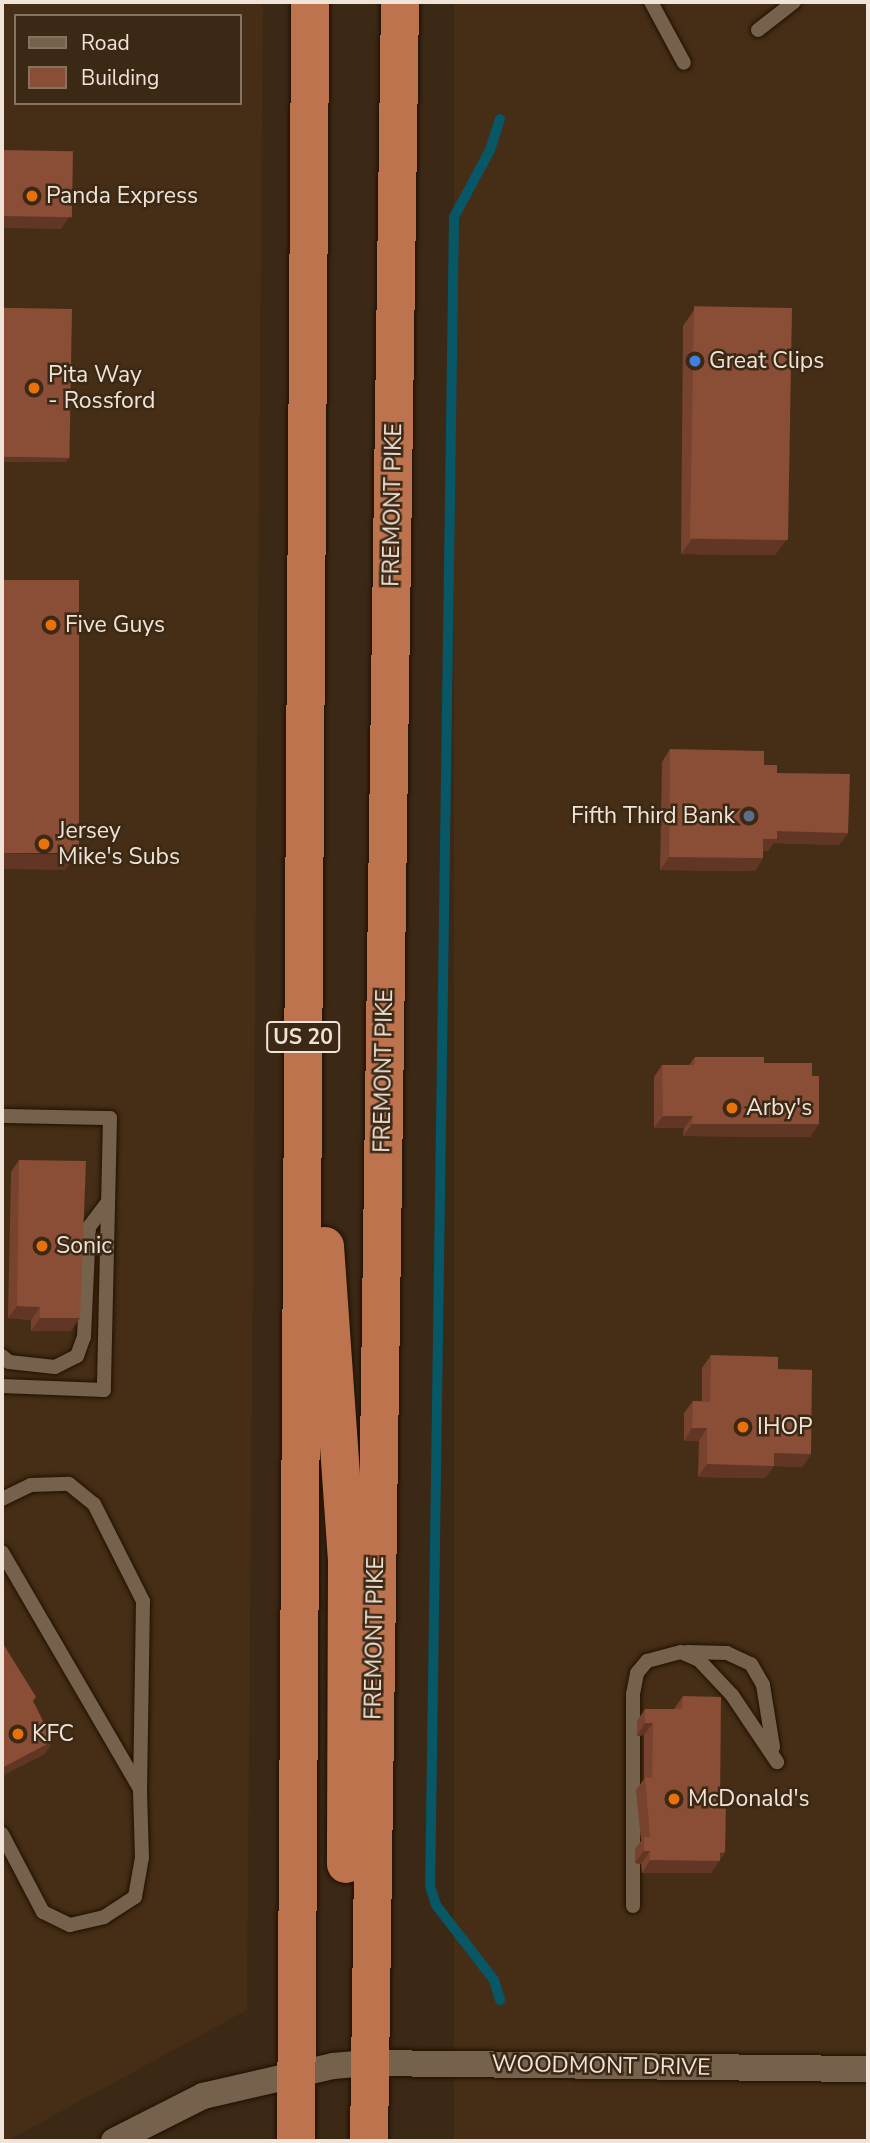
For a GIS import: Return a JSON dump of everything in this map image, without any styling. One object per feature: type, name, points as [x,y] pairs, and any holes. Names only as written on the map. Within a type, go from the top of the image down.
[{"type":"highway","name":"US 20","points":[[296,2141],[310,2]]},
{"type":"highway","name":"FREMONT PIKE","points":[[369,2141],[351,2065],[400,2]]},
{"type":"highway","points":[[303,1125],[325,1241],[348,1558],[345,1927],[351,2065]]},
{"type":"street","name":"WOODMONT DRIVE","points":[[114,2141],[203,2096],[296,2073],[351,2065],[868,2069]]},
{"type":"lane","points":[[651,2],[684,63]]},
{"type":"lane","points":[[758,30],[794,2]]},
{"type":"lane","points":[[2,1116],[110,1118],[104,1390],[2,1387]]},
{"type":"lane","points":[[2,1356],[9,1362],[55,1367],[77,1356],[84,1337],[89,1227],[108,1202]]},
{"type":"lane","points":[[2,1499],[31,1485],[69,1484],[94,1504],[143,1601],[140,1789],[142,1858],[135,1897],[104,1917],[70,1926],[43,1912],[2,1834]]},
{"type":"lane","points":[[2,1554],[140,1789]]},
{"type":"lane","points":[[633,1906],[637,1673],[654,1658],[681,1652],[727,1653],[751,1664],[763,1685],[766,1723],[777,1762],[713,1671],[681,1652]]},
{"type":"shaded area","points":[[2,2],[263,2],[247,2010],[7,2141],[2,2141]]},
{"type":"shaded area","points":[[454,2],[868,2],[868,2141],[454,2141]]},
{"type":"building","name":"Panda Express","points":[[2,150],[73,151],[72,217],[2,216]]},
{"type":"building","points":[[694,306],[792,308],[788,540],[690,538]]},
{"type":"building","name":"Pita Way - Rossford","points":[[2,308],[72,309],[69,458],[2,457]]},
{"type":"building","points":[[2,580],[79,580],[79,853],[2,853]]},
{"type":"building","name":"Fifth Third Bank","points":[[670,749],[764,751],[764,765],[777,765],[777,773],[850,774],[848,833],[777,831],[777,839],[763,839],[763,858],[669,857]]},
{"type":"building","name":"Arby's","points":[[695,1057],[764,1057],[764,1063],[812,1063],[812,1076],[819,1076],[819,1124],[692,1124],[693,1116],[663,1116],[662,1065],[694,1065]]},
{"type":"building","name":"Sonic","points":[[19,1160],[86,1161],[80,1318],[40,1318],[40,1307],[17,1306]]},
{"type":"building","name":"IHOP","points":[[711,1355],[778,1357],[778,1369],[812,1370],[811,1454],[774,1453],[774,1466],[707,1464],[707,1428],[692,1428],[693,1401],[710,1402]]},
{"type":"building","points":[[2,1642],[36,1697],[33,1701],[53,1741],[2,1768]]},
{"type":"building","name":"McDonald's","points":[[683,1696],[721,1697],[720,1804],[726,1803],[725,1852],[720,1853],[720,1861],[650,1860],[650,1851],[644,1851],[644,1837],[650,1837],[645,1777],[652,1778],[653,1723],[645,1723],[645,1709],[682,1709]]},
{"type":"waterway","points":[[500,119],[490,150],[454,217],[430,1886],[436,1905],[494,1980],[500,2000]]},
{"type":"place","name":"Panda Express","points":[[32,196]]},
{"type":"place","name":"Great Clips","points":[[695,361]]},
{"type":"place","name":"Pita Way - Rossford","points":[[34,388]]},
{"type":"place","name":"Five Guys","points":[[51,625]]},
{"type":"place","name":"Fifth Third Bank","points":[[749,816]]},
{"type":"place","name":"Jersey Mike's Subs","points":[[44,844]]},
{"type":"place","name":"Arby's","points":[[732,1108]]},
{"type":"place","name":"Sonic","points":[[42,1246]]},
{"type":"place","name":"IHOP","points":[[743,1427]]},
{"type":"place","name":"KFC","points":[[18,1734]]},
{"type":"place","name":"McDonald's","points":[[674,1799]]}]
